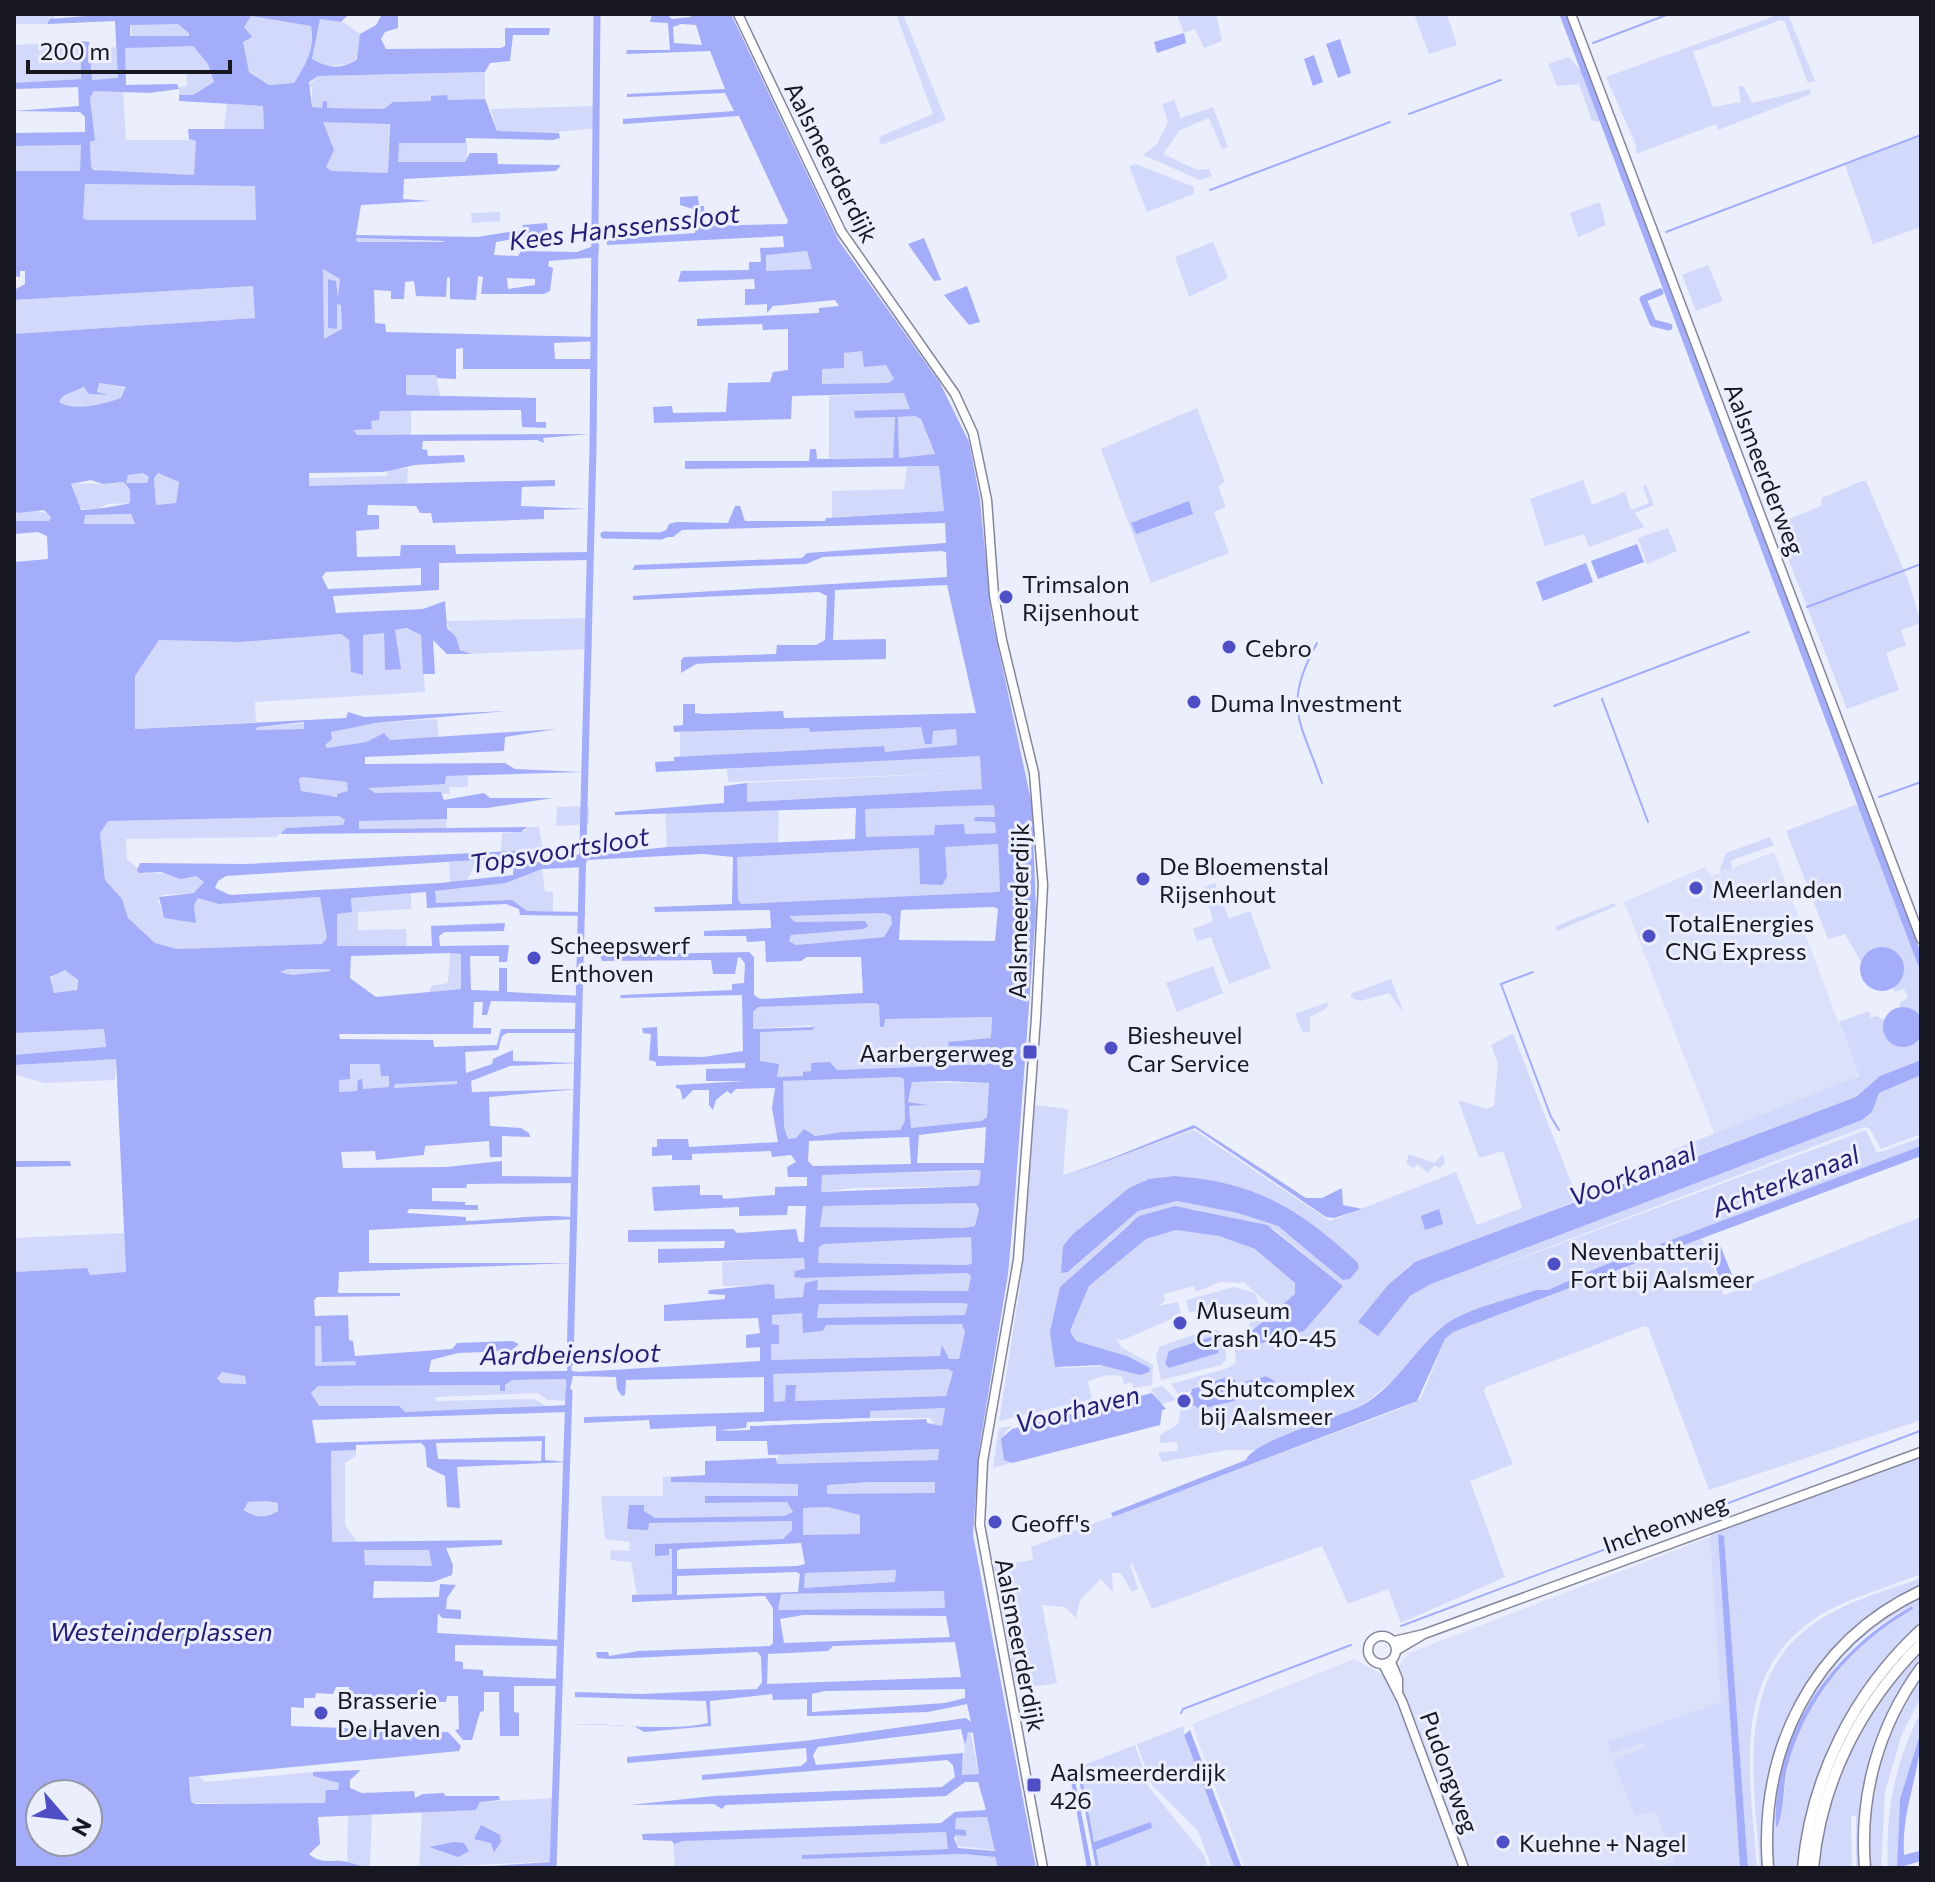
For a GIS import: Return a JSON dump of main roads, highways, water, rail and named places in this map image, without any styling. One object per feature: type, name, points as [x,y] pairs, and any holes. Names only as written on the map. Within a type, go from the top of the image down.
[{"type":"highway","points":[[1768,1868],[1766,1823],[1770,1787],[1781,1744],[1796,1710],[1817,1676],[1851,1638],[1886,1610],[1921,1591]]},
{"type":"highway","points":[[1803,1868],[1818,1793],[1841,1735],[1880,1674],[1921,1630]]},
{"type":"highway","points":[[1813,1868],[1826,1802],[1846,1748],[1883,1688],[1921,1644]]},
{"type":"highway","points":[[1865,1868],[1865,1806],[1874,1764],[1892,1717],[1921,1668]]},
{"type":"water","name":"Westeinderplassen","points":[[110,14],[349,14],[341,22],[320,19],[312,59],[334,66],[357,59],[360,34],[376,25],[382,14],[398,14],[398,28],[385,32],[381,39],[386,49],[501,48],[505,46],[505,28],[550,28],[549,35],[513,35],[510,61],[490,63],[485,72],[318,76],[309,82],[312,107],[322,108],[323,101],[327,101],[327,108],[384,109],[393,102],[431,101],[431,96],[447,95],[448,100],[485,99],[497,131],[559,133],[560,138],[553,140],[466,138],[465,143],[399,143],[398,162],[465,162],[470,153],[497,153],[498,164],[561,165],[556,171],[404,179],[403,199],[430,201],[361,205],[356,235],[477,237],[521,230],[523,225],[547,223],[548,233],[496,242],[494,255],[518,256],[521,251],[577,252],[599,244],[598,257],[549,261],[548,266],[553,268],[550,291],[544,294],[481,294],[483,277],[478,276],[476,300],[450,299],[450,277],[447,278],[446,297],[416,296],[414,281],[405,282],[404,299],[391,299],[391,291],[374,290],[375,323],[385,324],[386,332],[597,337],[597,341],[554,343],[555,359],[596,359],[596,369],[463,369],[463,348],[456,349],[456,379],[406,375],[406,395],[536,398],[536,422],[546,422],[546,428],[522,427],[521,410],[380,411],[379,420],[371,421],[372,429],[353,430],[357,435],[589,434],[543,438],[544,443],[537,440],[423,441],[422,449],[427,450],[428,456],[464,455],[465,462],[415,465],[383,472],[309,473],[309,486],[555,480],[555,486],[522,487],[521,506],[588,509],[544,510],[544,519],[433,523],[431,513],[420,513],[416,506],[368,505],[367,515],[379,515],[379,529],[356,531],[357,557],[400,556],[401,545],[455,545],[456,554],[589,552],[589,560],[439,563],[439,590],[333,596],[336,613],[423,609],[445,601],[447,628],[456,637],[460,650],[471,654],[447,654],[433,640],[435,674],[423,674],[421,635],[407,628],[395,630],[401,669],[385,670],[384,633],[363,635],[363,675],[351,672],[349,640],[341,634],[241,642],[159,640],[135,676],[135,729],[346,718],[348,712],[364,717],[507,711],[375,723],[331,732],[332,739],[325,745],[327,748],[366,742],[384,733],[390,740],[557,729],[505,737],[504,751],[365,757],[365,764],[505,763],[515,769],[583,772],[446,776],[445,784],[368,788],[375,793],[441,792],[444,800],[484,793],[490,798],[553,798],[487,808],[447,808],[447,819],[359,821],[359,829],[527,827],[521,832],[280,834],[286,828],[343,825],[345,820],[339,816],[108,821],[100,833],[105,880],[122,899],[128,918],[155,943],[177,949],[322,944],[327,938],[320,897],[219,904],[198,898],[194,905],[196,923],[164,918],[159,897],[194,893],[204,882],[196,876],[181,879],[161,872],[139,873],[140,863],[245,864],[515,851],[523,860],[538,862],[586,853],[587,856],[667,847],[855,839],[856,808],[615,815],[615,812],[724,803],[724,786],[747,783],[747,802],[982,789],[980,756],[656,772],[655,762],[674,761],[674,757],[884,746],[885,752],[957,745],[956,729],[933,731],[932,744],[925,744],[921,727],[810,732],[809,728],[674,732],[673,726],[683,725],[683,704],[695,704],[695,713],[783,711],[784,718],[976,713],[947,585],[835,590],[833,640],[886,639],[886,659],[696,664],[681,673],[684,657],[776,654],[777,645],[816,645],[825,640],[827,596],[819,592],[633,600],[633,596],[947,577],[946,552],[941,551],[823,557],[806,564],[632,570],[635,565],[802,558],[807,553],[946,543],[945,523],[682,530],[673,537],[663,537],[669,524],[677,522],[728,523],[735,506],[740,506],[745,521],[825,521],[826,518],[944,511],[939,466],[685,469],[685,461],[809,461],[810,449],[816,449],[817,459],[893,458],[895,417],[855,418],[854,411],[910,409],[904,393],[792,396],[791,419],[654,423],[653,407],[672,406],[673,413],[726,412],[728,383],[770,382],[773,372],[788,370],[788,329],[763,330],[762,324],[697,326],[697,319],[819,313],[819,308],[839,306],[835,300],[773,306],[767,313],[767,304],[745,305],[745,289],[755,289],[754,279],[678,282],[681,271],[749,270],[749,262],[761,262],[760,248],[784,247],[783,236],[607,245],[607,241],[614,239],[695,233],[693,209],[680,205],[680,197],[698,196],[699,206],[704,206],[705,226],[787,224],[788,221],[739,116],[623,124],[623,119],[734,111],[725,93],[627,97],[627,94],[725,89],[710,51],[626,54],[627,50],[670,50],[668,23],[650,22],[652,14],[667,14],[672,19],[691,17],[690,14],[731,14],[839,241],[940,383],[969,442],[980,499],[991,614],[1032,805],[1036,911],[1014,1208],[1008,1274],[979,1450],[973,1535],[1036,1868],[998,1868],[995,1857],[964,1854],[802,1859],[802,1855],[948,1849],[946,1832],[683,1841],[674,1844],[672,1841],[643,1840],[642,1834],[941,1823],[955,1812],[986,1810],[978,1782],[965,1782],[946,1796],[726,1805],[722,1809],[714,1804],[630,1805],[713,1796],[942,1787],[955,1777],[953,1765],[947,1760],[702,1780],[702,1775],[801,1766],[807,1761],[806,1748],[627,1763],[627,1757],[804,1741],[966,1718],[971,1722],[967,1704],[928,1712],[807,1716],[807,1699],[773,1700],[772,1694],[710,1701],[711,1726],[644,1732],[634,1726],[677,1727],[708,1723],[706,1701],[575,1697],[575,1692],[640,1694],[757,1689],[762,1682],[761,1656],[757,1652],[610,1659],[597,1658],[596,1652],[608,1652],[609,1656],[639,1651],[770,1646],[773,1643],[773,1608],[765,1596],[632,1602],[632,1595],[672,1594],[672,1549],[669,1549],[669,1555],[655,1556],[655,1544],[783,1539],[792,1530],[792,1521],[649,1523],[648,1530],[627,1529],[629,1505],[644,1505],[644,1511],[655,1518],[784,1516],[793,1512],[787,1502],[705,1503],[705,1496],[798,1496],[798,1484],[671,1482],[671,1477],[705,1475],[705,1461],[776,1458],[777,1464],[938,1460],[939,1449],[768,1455],[767,1441],[716,1441],[716,1426],[650,1429],[649,1420],[584,1423],[584,1417],[764,1412],[764,1377],[626,1380],[625,1395],[622,1396],[617,1389],[616,1377],[573,1376],[567,1401],[566,1379],[512,1380],[505,1385],[505,1391],[500,1391],[500,1385],[318,1386],[311,1393],[319,1406],[399,1406],[405,1412],[570,1405],[569,1412],[312,1420],[316,1443],[545,1436],[545,1460],[568,1462],[457,1467],[460,1508],[447,1507],[445,1476],[427,1467],[425,1447],[421,1443],[356,1445],[356,1450],[331,1451],[332,1542],[502,1540],[502,1545],[446,1548],[453,1565],[452,1575],[433,1582],[374,1581],[373,1598],[439,1597],[440,1584],[456,1585],[447,1598],[446,1609],[461,1610],[461,1619],[442,1618],[438,1613],[437,1633],[561,1640],[561,1646],[455,1645],[455,1661],[463,1662],[463,1669],[483,1670],[483,1676],[559,1679],[559,1686],[514,1686],[514,1712],[519,1713],[519,1736],[500,1736],[499,1692],[484,1692],[484,1711],[480,1712],[472,1740],[463,1740],[455,1730],[459,1729],[458,1696],[447,1696],[446,1702],[349,1700],[349,1687],[336,1687],[333,1694],[316,1693],[315,1698],[304,1698],[304,1708],[291,1707],[291,1726],[448,1732],[461,1746],[459,1751],[189,1777],[191,1802],[195,1804],[325,1803],[326,1790],[338,1790],[339,1783],[313,1776],[313,1772],[361,1770],[350,1780],[350,1788],[362,1793],[414,1791],[415,1798],[423,1794],[444,1793],[445,1796],[499,1796],[500,1800],[480,1802],[476,1810],[318,1817],[320,1844],[309,1854],[323,1861],[342,1861],[372,1868],[14,1868],[14,1272],[87,1268],[90,1275],[126,1272],[116,1059],[14,1065],[14,1055],[106,1047],[104,1029],[14,1033],[14,562],[48,559],[47,536],[38,532],[14,534],[14,521],[49,521],[51,517],[44,510],[14,511],[14,334],[255,318],[253,286],[14,300],[14,290],[25,284],[25,271],[20,271],[20,277],[14,276],[14,171],[80,171],[81,145],[14,146],[14,133],[85,132],[85,117],[80,112],[14,111],[79,106],[78,87],[14,89],[14,83],[81,79],[81,41],[89,42],[92,80],[118,78],[115,21],[47,24],[50,19]],"holes":[[[251,16],[311,26],[312,42],[308,56],[294,83],[269,85],[249,72],[243,42],[252,37],[244,27]],[[178,24],[189,36],[130,36],[130,25]],[[696,25],[702,45],[674,43],[673,27]],[[193,46],[208,64],[214,82],[193,95],[179,95],[179,101],[263,106],[264,129],[188,129],[189,139],[196,141],[194,175],[94,170],[91,167],[90,142],[95,140],[90,98],[94,91],[149,93],[179,89],[177,84],[126,85],[125,48]],[[323,122],[390,124],[388,173],[331,171],[326,167],[334,150]],[[85,184],[255,186],[256,220],[83,218]],[[356,238],[443,241],[445,242],[357,242]],[[807,251],[812,269],[766,271],[766,255]],[[323,269],[340,279],[338,298],[336,281],[328,279],[328,328],[337,329],[337,304],[341,305],[342,329],[324,339]],[[862,351],[864,367],[886,365],[894,379],[888,383],[822,384],[822,369],[844,368],[844,353]],[[99,383],[126,387],[121,398],[106,403],[73,406],[59,402],[63,396],[84,387],[89,394],[108,395],[97,392]],[[915,416],[921,419],[935,454],[899,458],[898,417]],[[143,473],[149,477],[147,483],[126,483],[128,475]],[[158,473],[179,482],[176,503],[156,505],[154,478]],[[91,480],[103,484],[124,482],[130,490],[130,503],[81,510],[71,484]],[[131,514],[135,524],[84,524],[85,515]],[[421,568],[421,585],[328,589],[322,577],[326,572]],[[304,722],[304,729],[255,730],[258,727]],[[299,779],[347,782],[348,791],[337,794],[337,797],[301,791]],[[994,805],[995,817],[975,817],[974,821],[995,822],[996,833],[965,834],[964,824],[935,825],[934,835],[866,837],[865,809]],[[998,844],[1000,891],[997,892],[741,904],[738,899],[737,857],[919,848],[920,884],[942,885],[947,877],[945,847]],[[703,854],[733,857],[732,904],[654,907],[655,912],[770,910],[771,928],[704,931],[704,936],[746,936],[747,942],[765,941],[766,962],[801,961],[807,957],[861,957],[863,993],[760,999],[754,995],[754,957],[749,952],[600,955],[602,961],[711,960],[713,974],[735,974],[738,957],[741,958],[745,964],[744,983],[732,984],[732,990],[621,995],[620,998],[742,995],[743,1051],[703,1057],[658,1056],[657,1027],[642,1028],[643,1033],[651,1034],[649,1060],[656,1062],[656,1066],[745,1063],[745,1068],[706,1069],[706,1081],[746,1081],[676,1085],[676,1088],[680,1089],[683,1100],[693,1090],[709,1090],[709,1105],[713,1110],[716,1100],[727,1091],[731,1094],[736,1089],[775,1088],[772,1108],[778,1142],[689,1147],[688,1139],[657,1139],[657,1147],[652,1147],[652,1156],[672,1155],[672,1160],[692,1160],[692,1154],[771,1151],[772,1157],[791,1155],[796,1162],[787,1167],[788,1177],[807,1177],[807,1186],[775,1187],[775,1195],[723,1199],[722,1195],[700,1195],[700,1185],[652,1187],[654,1211],[739,1207],[739,1216],[787,1215],[788,1206],[806,1206],[804,1242],[799,1242],[796,1229],[737,1233],[733,1229],[628,1230],[628,1242],[725,1241],[724,1248],[658,1249],[658,1263],[804,1258],[805,1269],[795,1271],[794,1277],[802,1278],[967,1273],[971,1276],[968,1291],[817,1290],[818,1280],[805,1283],[803,1297],[775,1299],[774,1285],[769,1284],[709,1290],[708,1294],[725,1295],[725,1299],[664,1305],[664,1321],[758,1318],[760,1333],[746,1335],[746,1348],[760,1347],[760,1361],[579,1372],[572,1371],[569,1356],[567,1371],[429,1372],[431,1360],[458,1353],[511,1351],[519,1344],[512,1341],[457,1343],[452,1349],[355,1356],[353,1341],[349,1340],[348,1315],[315,1316],[314,1300],[317,1297],[400,1296],[400,1293],[338,1293],[339,1272],[572,1263],[369,1263],[369,1230],[577,1219],[541,1216],[466,1221],[466,1217],[407,1213],[409,1209],[478,1210],[478,1205],[465,1205],[465,1202],[432,1201],[432,1188],[466,1188],[467,1184],[577,1183],[577,1177],[502,1176],[502,1161],[446,1167],[343,1168],[341,1152],[375,1151],[376,1160],[424,1155],[425,1146],[489,1141],[490,1157],[502,1157],[502,1136],[530,1137],[521,1128],[490,1126],[489,1097],[579,1089],[472,1092],[471,1081],[510,1066],[580,1063],[513,1061],[513,1050],[493,1059],[492,1064],[466,1073],[465,1052],[498,1050],[502,1036],[507,1033],[581,1033],[581,1029],[501,1029],[497,1045],[434,1047],[433,1040],[340,1039],[339,1034],[491,1034],[491,1028],[473,1028],[474,1002],[483,1002],[482,1015],[487,1015],[491,1001],[582,1003],[582,996],[507,992],[507,968],[499,968],[499,991],[471,990],[470,956],[499,956],[499,962],[507,962],[509,945],[440,946],[439,936],[445,932],[504,931],[505,923],[431,926],[432,946],[337,946],[337,914],[352,912],[351,898],[426,892],[427,908],[506,904],[519,909],[520,915],[585,916],[584,912],[527,911],[512,900],[436,903],[435,891],[506,883],[542,869],[585,867],[587,860]],[[508,858],[514,865],[513,875],[440,883],[230,895],[215,888],[218,881],[226,876]],[[998,909],[995,941],[899,940],[901,910]],[[884,913],[891,916],[892,924],[884,937],[796,945],[789,941],[791,935],[864,929],[868,926],[865,921],[795,922],[789,916]],[[461,954],[461,989],[376,997],[350,978],[351,956]],[[288,969],[331,971],[292,975],[280,972]],[[65,970],[78,980],[77,990],[54,993],[50,977]],[[875,1003],[879,1005],[880,1027],[884,1027],[885,1019],[992,1017],[991,1038],[948,1042],[949,1046],[991,1047],[990,1064],[837,1070],[830,1062],[811,1063],[811,1071],[803,1072],[803,1076],[777,1077],[779,1064],[760,1061],[760,1032],[812,1030],[815,1027],[753,1029],[753,1012],[758,1007]],[[350,1064],[380,1064],[381,1076],[389,1076],[389,1087],[363,1089],[362,1079],[358,1080],[357,1091],[339,1092],[339,1080],[350,1079]],[[904,1079],[905,1121],[900,1130],[815,1136],[804,1129],[796,1138],[788,1139],[784,1127],[783,1081]],[[457,1081],[457,1084],[394,1088],[395,1084]],[[912,1082],[989,1083],[987,1117],[981,1121],[911,1128],[909,1106],[928,1105],[908,1102]],[[986,1127],[984,1163],[917,1163],[919,1135]],[[909,1137],[911,1164],[813,1166],[808,1161],[809,1141]],[[976,1170],[981,1171],[979,1185],[975,1186],[821,1192],[822,1175]],[[976,1203],[979,1209],[975,1226],[963,1228],[820,1227],[823,1206]],[[971,1237],[972,1263],[818,1263],[819,1247],[824,1244]],[[819,1304],[968,1304],[965,1315],[817,1318]],[[802,1313],[803,1333],[823,1331],[826,1325],[962,1324],[965,1332],[959,1359],[949,1359],[942,1345],[940,1356],[771,1360],[771,1344],[779,1344],[779,1325],[772,1324],[772,1315]],[[315,1326],[321,1326],[322,1362],[355,1361],[356,1365],[315,1366]],[[948,1369],[953,1372],[946,1396],[795,1401],[796,1385],[786,1385],[785,1401],[774,1402],[773,1374]],[[222,1372],[245,1376],[246,1384],[221,1383],[217,1378]],[[945,1408],[942,1426],[927,1423],[927,1419],[749,1426],[750,1430],[719,1430],[747,1428],[747,1422],[870,1418],[870,1411]],[[542,1441],[541,1461],[438,1459],[436,1443]],[[935,1482],[935,1493],[827,1494],[827,1485]],[[248,1502],[278,1503],[278,1511],[265,1516],[244,1510]],[[828,1507],[860,1515],[860,1534],[803,1535],[803,1508]],[[801,1543],[805,1564],[677,1569],[677,1551]],[[364,1550],[429,1550],[432,1566],[365,1565]],[[896,1570],[895,1582],[804,1588],[805,1573]],[[800,1574],[798,1592],[677,1595],[677,1576]],[[944,1591],[945,1608],[778,1610],[781,1594]],[[803,1615],[946,1616],[950,1637],[784,1643],[780,1619]],[[955,1642],[961,1677],[767,1684],[768,1654],[828,1651],[833,1646]],[[965,1689],[965,1698],[945,1703],[812,1712],[812,1694],[825,1691]],[[961,1729],[965,1745],[968,1732],[973,1733],[979,1774],[962,1775],[963,1753],[816,1765],[813,1755],[818,1747]],[[987,1817],[995,1851],[958,1848],[954,1838],[956,1835],[966,1836],[966,1830],[955,1829],[956,1818]]]},
{"type":"water","points":[[1184,33],[1186,43],[1157,53],[1154,42]]},
{"type":"water","points":[[1340,39],[1351,73],[1338,78],[1326,44]]},
{"type":"water","points":[[1314,55],[1323,82],[1313,86],[1304,59]]},
{"type":"water","points":[[924,238],[941,280],[934,281],[908,244]]},
{"type":"water","points":[[967,286],[980,322],[969,325],[944,295]]},
{"type":"water","points":[[1189,501],[1193,514],[1136,534],[1131,523]]},
{"type":"water","points":[[1637,544],[1644,562],[1598,579],[1591,561]]},
{"type":"water","points":[[1586,563],[1593,582],[1543,601],[1536,582]]},
{"type":"water","points":[[1882,947],[1897,954],[1904,969],[1897,984],[1882,991],[1867,984],[1860,969],[1867,954]]},
{"type":"water","points":[[1903,1007],[1917,1013],[1923,1027],[1917,1041],[1903,1047],[1889,1041],[1883,1027],[1889,1013]]},
{"type":"water","points":[[1921,1060],[1921,1075],[1879,1093],[1872,1112],[1862,1120],[1431,1284],[1410,1296],[1378,1336],[1358,1322],[1388,1285],[1415,1262],[1856,1097],[1880,1076]]},
{"type":"water","points":[[1194,1125],[1306,1198],[1322,1198],[1342,1188],[1343,1205],[1362,1209],[1334,1218],[1326,1217],[1195,1128],[1072,1174]]},
{"type":"water","points":[[1921,1146],[1921,1156],[1453,1332],[1445,1339],[1417,1401],[1113,1517],[1111,1513],[1246,1460],[1279,1437],[1361,1406],[1385,1389],[1445,1325],[1465,1314],[1536,1290],[1548,1290],[1602,1266]]},
{"type":"water","points":[[14,1161],[70,1161],[71,1166],[14,1167]]},
{"type":"water","points":[[1174,1176],[1228,1184],[1275,1201],[1316,1227],[1358,1263],[1359,1268],[1350,1279],[1343,1280],[1278,1226],[1238,1213],[1177,1201],[1138,1211],[1068,1272],[1061,1273],[1063,1246],[1073,1234],[1129,1188],[1149,1179]]},
{"type":"water","points":[[1175,1206],[1267,1225],[1343,1286],[1304,1331],[1242,1349],[1240,1341],[1295,1294],[1295,1283],[1255,1249],[1219,1236],[1176,1230],[1146,1239],[1089,1286],[1070,1331],[1076,1341],[1127,1356],[1150,1368],[1149,1372],[1140,1375],[1100,1365],[1055,1367],[1050,1332],[1060,1287],[1139,1216]]},
{"type":"water","points":[[1439,1209],[1443,1224],[1425,1230],[1421,1216]]},
{"type":"water","points":[[1718,1240],[1732,1275],[1720,1280],[1707,1244]]},
{"type":"water","points":[[1211,1337],[1220,1340],[1218,1353],[1169,1368],[1165,1364],[1169,1351]]},
{"type":"water","points":[[1227,1377],[1235,1380],[1239,1395],[1234,1401],[1201,1409],[1187,1403],[1192,1389]]},
{"type":"water","points":[[1152,1393],[1166,1409],[1162,1410],[1160,1425],[1012,1463],[1004,1460],[1001,1439],[1012,1429]]},
{"type":"water","points":[[1718,1534],[1724,1536],[1748,1868],[1740,1868]]},
{"type":"water","points":[[1912,1606],[1913,1609],[1870,1639],[1851,1657],[1818,1697],[1795,1743],[1787,1769],[1781,1817],[1776,1828],[1777,1794],[1784,1760],[1796,1728],[1813,1698],[1857,1646]]},
{"type":"water","points":[[1190,1730],[1242,1868],[1235,1868],[1184,1735]]},
{"type":"water","points":[[1921,1731],[1918,1762],[1905,1822],[1904,1855],[1919,1851],[1921,1861],[1897,1868],[1900,1799]]},
{"type":"water","points":[[1074,1775],[1092,1868],[1087,1868],[1070,1776]]},
{"type":"water","points":[[1082,1778],[1094,1842],[1151,1822],[1152,1828],[1096,1850],[1099,1868],[1096,1868],[1079,1779]]},
{"type":"water","points":[[481,1825],[500,1835],[501,1842],[494,1852],[491,1843],[474,1839]]},
{"type":"water","points":[[464,1843],[469,1851],[458,1857],[429,1847]]},
{"type":"water","points":[[551,1862],[552,1866],[459,1868]]},
{"type":"waterway","points":[[570,1363],[593,448],[597,14]]},
{"type":"waterway","points":[[1563,14],[1921,963]]},
{"type":"waterway","points":[[1593,43],[1669,14]]},
{"type":"waterway","points":[[1409,114],[1501,80]]},
{"type":"waterway","points":[[1210,190],[1390,122]]},
{"type":"waterway","points":[[1666,232],[1921,135]]},
{"type":"waterway","points":[[1660,292],[1643,299],[1653,323],[1669,327]]},
{"type":"waterway","points":[[604,535],[661,536],[673,531]]},
{"type":"waterway","points":[[1807,607],[1921,564]]},
{"type":"waterway","points":[[1554,706],[1749,632]]},
{"type":"waterway","points":[[1317,643],[1306,665],[1297,699],[1302,727],[1322,783]]},
{"type":"waterway","points":[[1602,699],[1648,822]]},
{"type":"waterway","points":[[1879,797],[1921,782]]},
{"type":"waterway","points":[[1533,972],[1501,984],[1551,1117],[1559,1130]]},
{"type":"waterway","points":[[1228,1390],[1266,1380],[1271,1383]]},
{"type":"waterway","points":[[553,1868],[569,1392]]},
{"type":"waterway","points":[[1401,1626],[1920,1431]]},
{"type":"waterway","points":[[1181,1713],[1183,1709],[1351,1645]]},
{"type":"place","name":"Trimsalon Rijsenhout","points":[[1006,597]]},
{"type":"place","name":"Cebro","points":[[1229,647]]},
{"type":"place","name":"Duma Investment","points":[[1194,702]]},
{"type":"place","name":"De Bloemenstal Rijsenhout","points":[[1143,879]]},
{"type":"place","name":"Meerlanden","points":[[1696,888]]},
{"type":"place","name":"TotalEnergies CNG Express","points":[[1649,936]]},
{"type":"place","name":"Scheepswerf Enthoven","points":[[534,958]]},
{"type":"place","name":"Biesheuvel Car Service","points":[[1111,1048]]},
{"type":"place","name":"Aarbergerweg","points":[[1030,1052]]},
{"type":"place","name":"Nevenbatterij Fort bij Aalsmeer","points":[[1554,1264]]},
{"type":"place","name":"Museum Crash '40-45","points":[[1180,1323]]},
{"type":"place","name":"Schutcomplex bij Aalsmeer","points":[[1184,1401]]},
{"type":"place","name":"Geoff's","points":[[995,1522]]},
{"type":"place","name":"Brasserie De Haven","points":[[321,1713]]},
{"type":"place","name":"Aalsmeerderdijk 426","points":[[1034,1785]]},
{"type":"place","name":"Kuehne + Nagel","points":[[1503,1842]]},
{"type":"water label","name":"Kees Hanssenssloot","points":[[624,226]]},
{"type":"water label","name":"Topsvoortsloot","points":[[559,849]]},
{"type":"water label","name":"Voorkanaal","points":[[1632,1173]]},
{"type":"water label","name":"Achterkanaal","points":[[1785,1180]]},
{"type":"water label","name":"Aardbeiensloot","points":[[570,1353]]},
{"type":"water label","name":"Voorhaven","points":[[1077,1408]]}]
